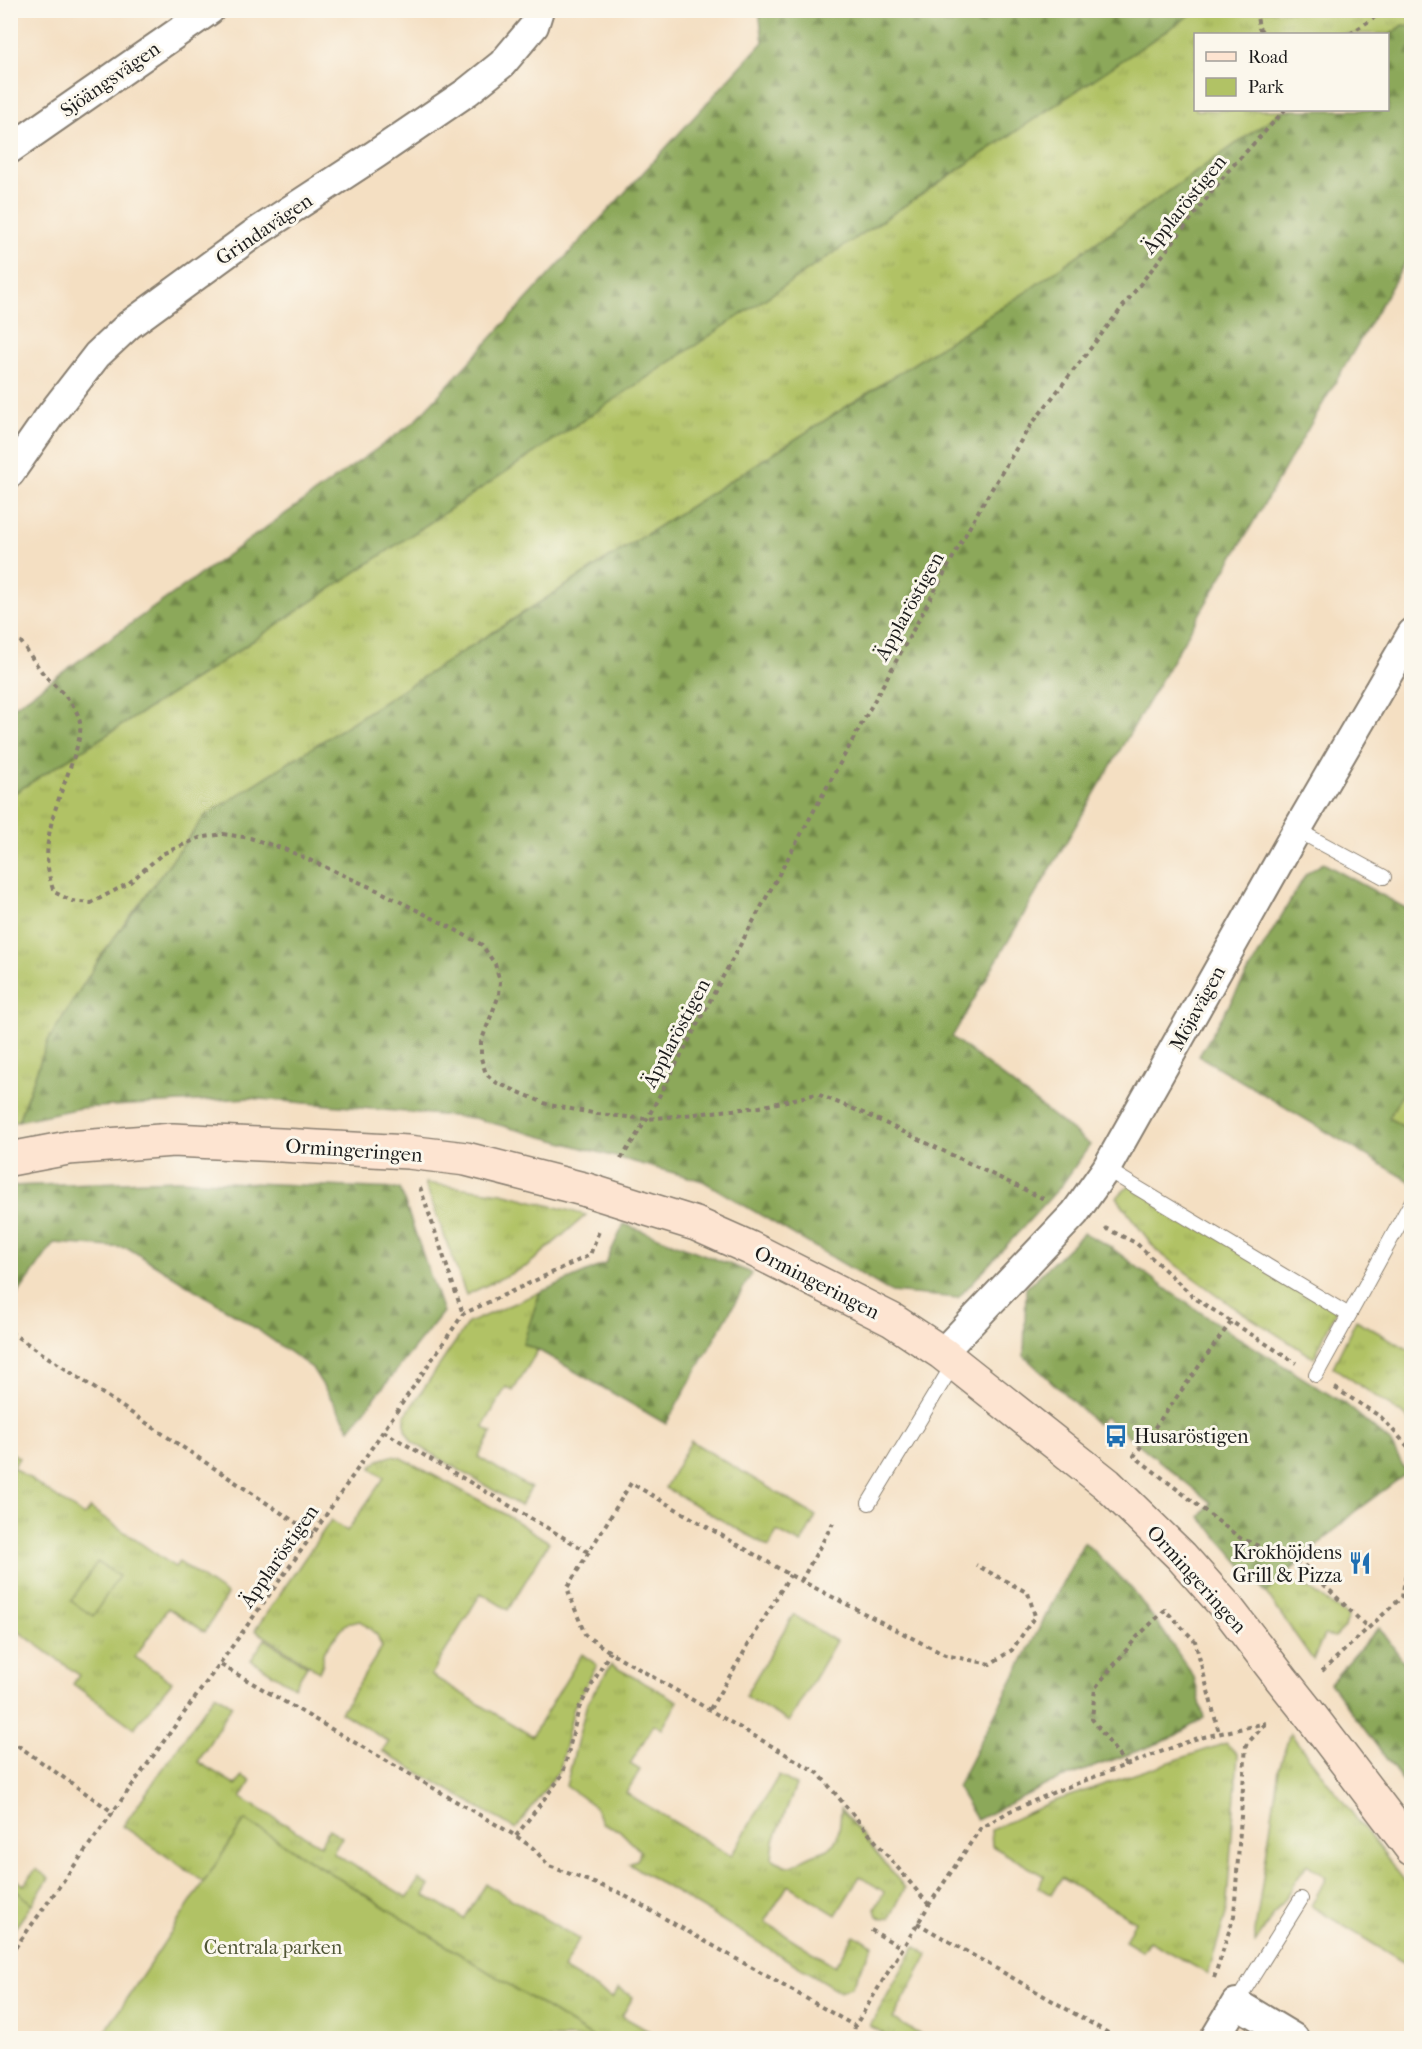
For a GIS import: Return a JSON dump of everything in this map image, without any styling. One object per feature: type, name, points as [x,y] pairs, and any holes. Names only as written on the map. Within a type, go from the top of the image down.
[{"type":"street","name":"Sjöängsvägen","points":[[10,149],[210,10]]},
{"type":"street","name":"Grindavägen","points":[[10,473],[49,417],[97,355],[129,325],[252,235],[467,92],[502,64],[534,26],[539,10]]},
{"type":"street","name":"Möjavägen","points":[[948,1358],[1075,1213],[1106,1169],[1297,830],[1412,633]]},
{"type":"street","name":"Ormingeringen","points":[[10,1159],[68,1148],[173,1140],[408,1152],[466,1159],[587,1190],[696,1224],[750,1248],[892,1320],[948,1358],[1107,1484],[1196,1573],[1227,1608],[1412,1849]]},
{"type":"street","points":[[1215,2038],[1236,2003],[1294,2038]]},
{"type":"lane","points":[[1297,830],[1384,877]]},
{"type":"lane","points":[[1106,1169],[1348,1315]]},
{"type":"lane","points":[[1316,1375],[1412,1201]]},
{"type":"lane","points":[[869,1503],[948,1358]]},
{"type":"lane","points":[[1236,2003],[1301,1899]]},
{"type":"path","points":[[1256,10],[1260,28],[1264,33]]},
{"type":"path","points":[[1351,33],[1385,10]]},
{"type":"path","name":"Äpplaröstigen","points":[[621,1159],[647,1119],[726,970],[979,510],[1028,429],[1202,203],[1228,171],[1284,111]]},
{"type":"path","points":[[10,626],[43,673],[73,705],[80,720],[79,740],[47,838],[46,861],[54,892],[72,901],[91,903],[129,883],[162,854],[199,838],[223,834],[250,838],[287,850],[379,891],[482,945],[495,964],[500,982],[499,995],[481,1050],[486,1074],[496,1083],[549,1105],[598,1114],[647,1119],[760,1107],[817,1094],[868,1115],[1136,1243],[1196,1299],[1381,1417],[1412,1451]]},
{"type":"path","points":[[408,1152],[464,1314],[590,1255],[600,1228]]},
{"type":"path","name":"Äpplaröstigen","points":[[10,1955],[313,1534],[464,1314]]},
{"type":"path","points":[[1231,1322],[1134,1456],[1240,1538],[1305,1565],[1368,1628]]},
{"type":"path","points":[[10,1332],[313,1534]]},
{"type":"path","points":[[383,1431],[588,1552]]},
{"type":"path","points":[[928,1905],[818,1773],[610,1652],[585,1635],[567,1588],[631,1483],[790,1575],[945,1655],[990,1665],[1012,1650],[1035,1616],[1028,1593],[976,1565]]},
{"type":"path","points":[[801,1581],[833,1523]]},
{"type":"path","points":[[1402,1597],[1412,1540]]},
{"type":"path","points":[[710,1709],[790,1575]]},
{"type":"path","points":[[1322,1671],[1402,1597],[1412,1593]]},
{"type":"path","points":[[1126,1765],[1092,1719],[1095,1688],[1137,1637],[1165,1610],[1196,1641],[1220,1733]]},
{"type":"path","points":[[516,1836],[563,1774],[579,1708],[610,1652]]},
{"type":"path","points":[[220,1665],[516,1836],[532,1848],[549,1866],[618,1892],[855,2026]]},
{"type":"path","points":[[853,2038],[855,2026],[917,1923],[980,1829],[1010,1811],[1195,1739],[1266,1723],[1246,1744],[1234,1916],[1217,1973],[1211,1982]]},
{"type":"path","points":[[10,1740],[114,1813]]},
{"type":"path","points":[[917,1923],[1117,2038]]},
{"type":"path","points":[[871,1930],[902,1948]]},
{"type":"green space","points":[[759,11],[1196,11],[203,674],[11,795],[11,709],[413,423],[763,42]]},
{"type":"green space","points":[[1196,11],[1411,11],[1411,27],[1403,25],[1389,35],[1389,33],[1194,33],[1194,111],[1283,111],[1023,294],[205,816],[103,953],[48,1041],[18,1121],[11,1123],[11,795],[203,674]]},
{"type":"green space","points":[[1404,25],[1412,27],[1411,253],[952,1037],[1090,1145],[1061,1186],[958,1298],[891,1292],[703,1181],[474,1118],[249,1098],[80,1108],[18,1121],[48,1041],[103,953],[205,816],[1023,294],[1283,111],[1389,111],[1389,35]]},
{"type":"green space","points":[[1323,863],[1411,911],[1411,1077],[1389,1118],[1411,1131],[1411,1182],[1199,1056],[1306,874]]},
{"type":"green space","points":[[1411,1077],[1411,1131],[1389,1118]]},
{"type":"green space","points":[[176,1180],[400,1189],[443,1312],[350,1429],[312,1368],[239,1317],[128,1248],[54,1243],[11,1304],[11,1186]]},
{"type":"green space","points":[[425,1183],[502,1193],[586,1215],[527,1266],[466,1295]]},
{"type":"green space","points":[[1132,1183],[1337,1308],[1314,1358],[1232,1306],[1157,1251],[1117,1197]]},
{"type":"green space","points":[[624,1224],[752,1273],[666,1424],[538,1350],[523,1344],[540,1292],[605,1264]]},
{"type":"green space","points":[[1084,1233],[1109,1246],[1169,1291],[1239,1338],[1348,1406],[1390,1442],[1407,1473],[1353,1513],[1266,1593],[1200,1517],[1211,1503],[1105,1417],[1097,1424],[1024,1356],[1026,1288]]},
{"type":"green space","points":[[540,1292],[523,1344],[538,1350],[513,1391],[506,1387],[483,1427],[492,1433],[478,1457],[531,1488],[520,1506],[412,1442],[405,1430],[405,1416],[468,1323]]},
{"type":"green space","points":[[1356,1320],[1411,1351],[1411,1424],[1409,1419],[1333,1367]]},
{"type":"green space","points":[[691,1441],[816,1516],[801,1544],[777,1531],[769,1547],[665,1488]]},
{"type":"green space","points":[[11,1452],[19,1458],[13,1467],[84,1516],[90,1508],[175,1567],[179,1562],[227,1595],[205,1632],[168,1608],[135,1657],[172,1682],[134,1728],[73,1684],[79,1675],[11,1626]]},
{"type":"green space","points":[[392,1456],[402,1458],[501,1512],[549,1542],[508,1610],[481,1593],[431,1675],[532,1736],[582,1654],[597,1665],[574,1707],[560,1769],[516,1829],[382,1751],[389,1742],[341,1712],[382,1647],[377,1635],[360,1621],[346,1624],[323,1652],[323,1664],[319,1672],[255,1630],[331,1520],[347,1531],[384,1478],[371,1468],[379,1460]]},
{"type":"green space","points":[[1084,1542],[1132,1589],[1163,1631],[1194,1677],[1204,1718],[1170,1739],[1050,1783],[977,1820],[957,1787]]},
{"type":"green space","points":[[97,1562],[119,1576],[93,1616],[71,1601]]},
{"type":"green space","points":[[1282,1579],[1307,1587],[1348,1616],[1345,1627],[1335,1637],[1324,1635],[1313,1660],[1266,1593]]},
{"type":"green space","points":[[793,1615],[836,1641],[789,1722],[745,1696]]},
{"type":"green space","points":[[1379,1627],[1411,1672],[1411,1792],[1330,1683]]},
{"type":"green space","points":[[265,1639],[307,1666],[294,1687],[251,1660]]},
{"type":"green space","points":[[611,1665],[678,1701],[662,1729],[654,1724],[630,1764],[640,1770],[626,1793],[731,1856],[779,1775],[796,1785],[774,1841],[772,1858],[792,1866],[828,1849],[837,1837],[841,1809],[905,1888],[890,1918],[883,1919],[877,1916],[875,1909],[884,1892],[860,1876],[836,1915],[788,1885],[765,1922],[835,1966],[854,1935],[873,1945],[851,1987],[839,1991],[629,1864],[638,1859],[640,1851],[619,1830],[602,1823],[594,1806],[566,1786],[587,1703]]},
{"type":"green space","points":[[215,1694],[232,1705],[198,1762],[236,1785],[242,1776],[251,1781],[241,1798],[320,1845],[329,1829],[342,1837],[333,1853],[408,1898],[419,1879],[430,1886],[424,1895],[464,1919],[486,1884],[579,1939],[563,1969],[612,1998],[619,1988],[633,1997],[622,2016],[661,2038],[594,2038],[245,1820],[204,1882],[123,1826]]},
{"type":"green space","points":[[1290,1733],[1411,1889],[1411,1967],[1311,1906],[1326,1878],[1307,1864],[1255,1943],[1279,1769]]},
{"type":"green space","points":[[1226,1743],[1238,1755],[1226,1914],[1208,1974],[1149,1941],[1142,1951],[1125,1941],[1135,1921],[1061,1878],[1051,1895],[1038,1887],[1044,1876],[992,1846],[991,1830],[1049,1803]]},
{"type":"green space","name":"Centrala parken","points":[[245,1820],[594,2038],[101,2038]]},
{"type":"green space","points":[[36,1869],[49,1878],[32,1904],[11,1889],[10,1876],[24,1885]]},
{"type":"green space","points":[[11,1889],[32,1904],[11,1934]]},
{"type":"green space","points":[[915,1946],[928,1955],[893,2019],[926,2038],[880,2038],[883,2033],[870,2026]]},
{"type":"place","name":"Husaröstigen","points":[[1116,1436]]},
{"type":"place","name":"Krokhöjdens Grill & Pizza","points":[[1360,1563]]}]
